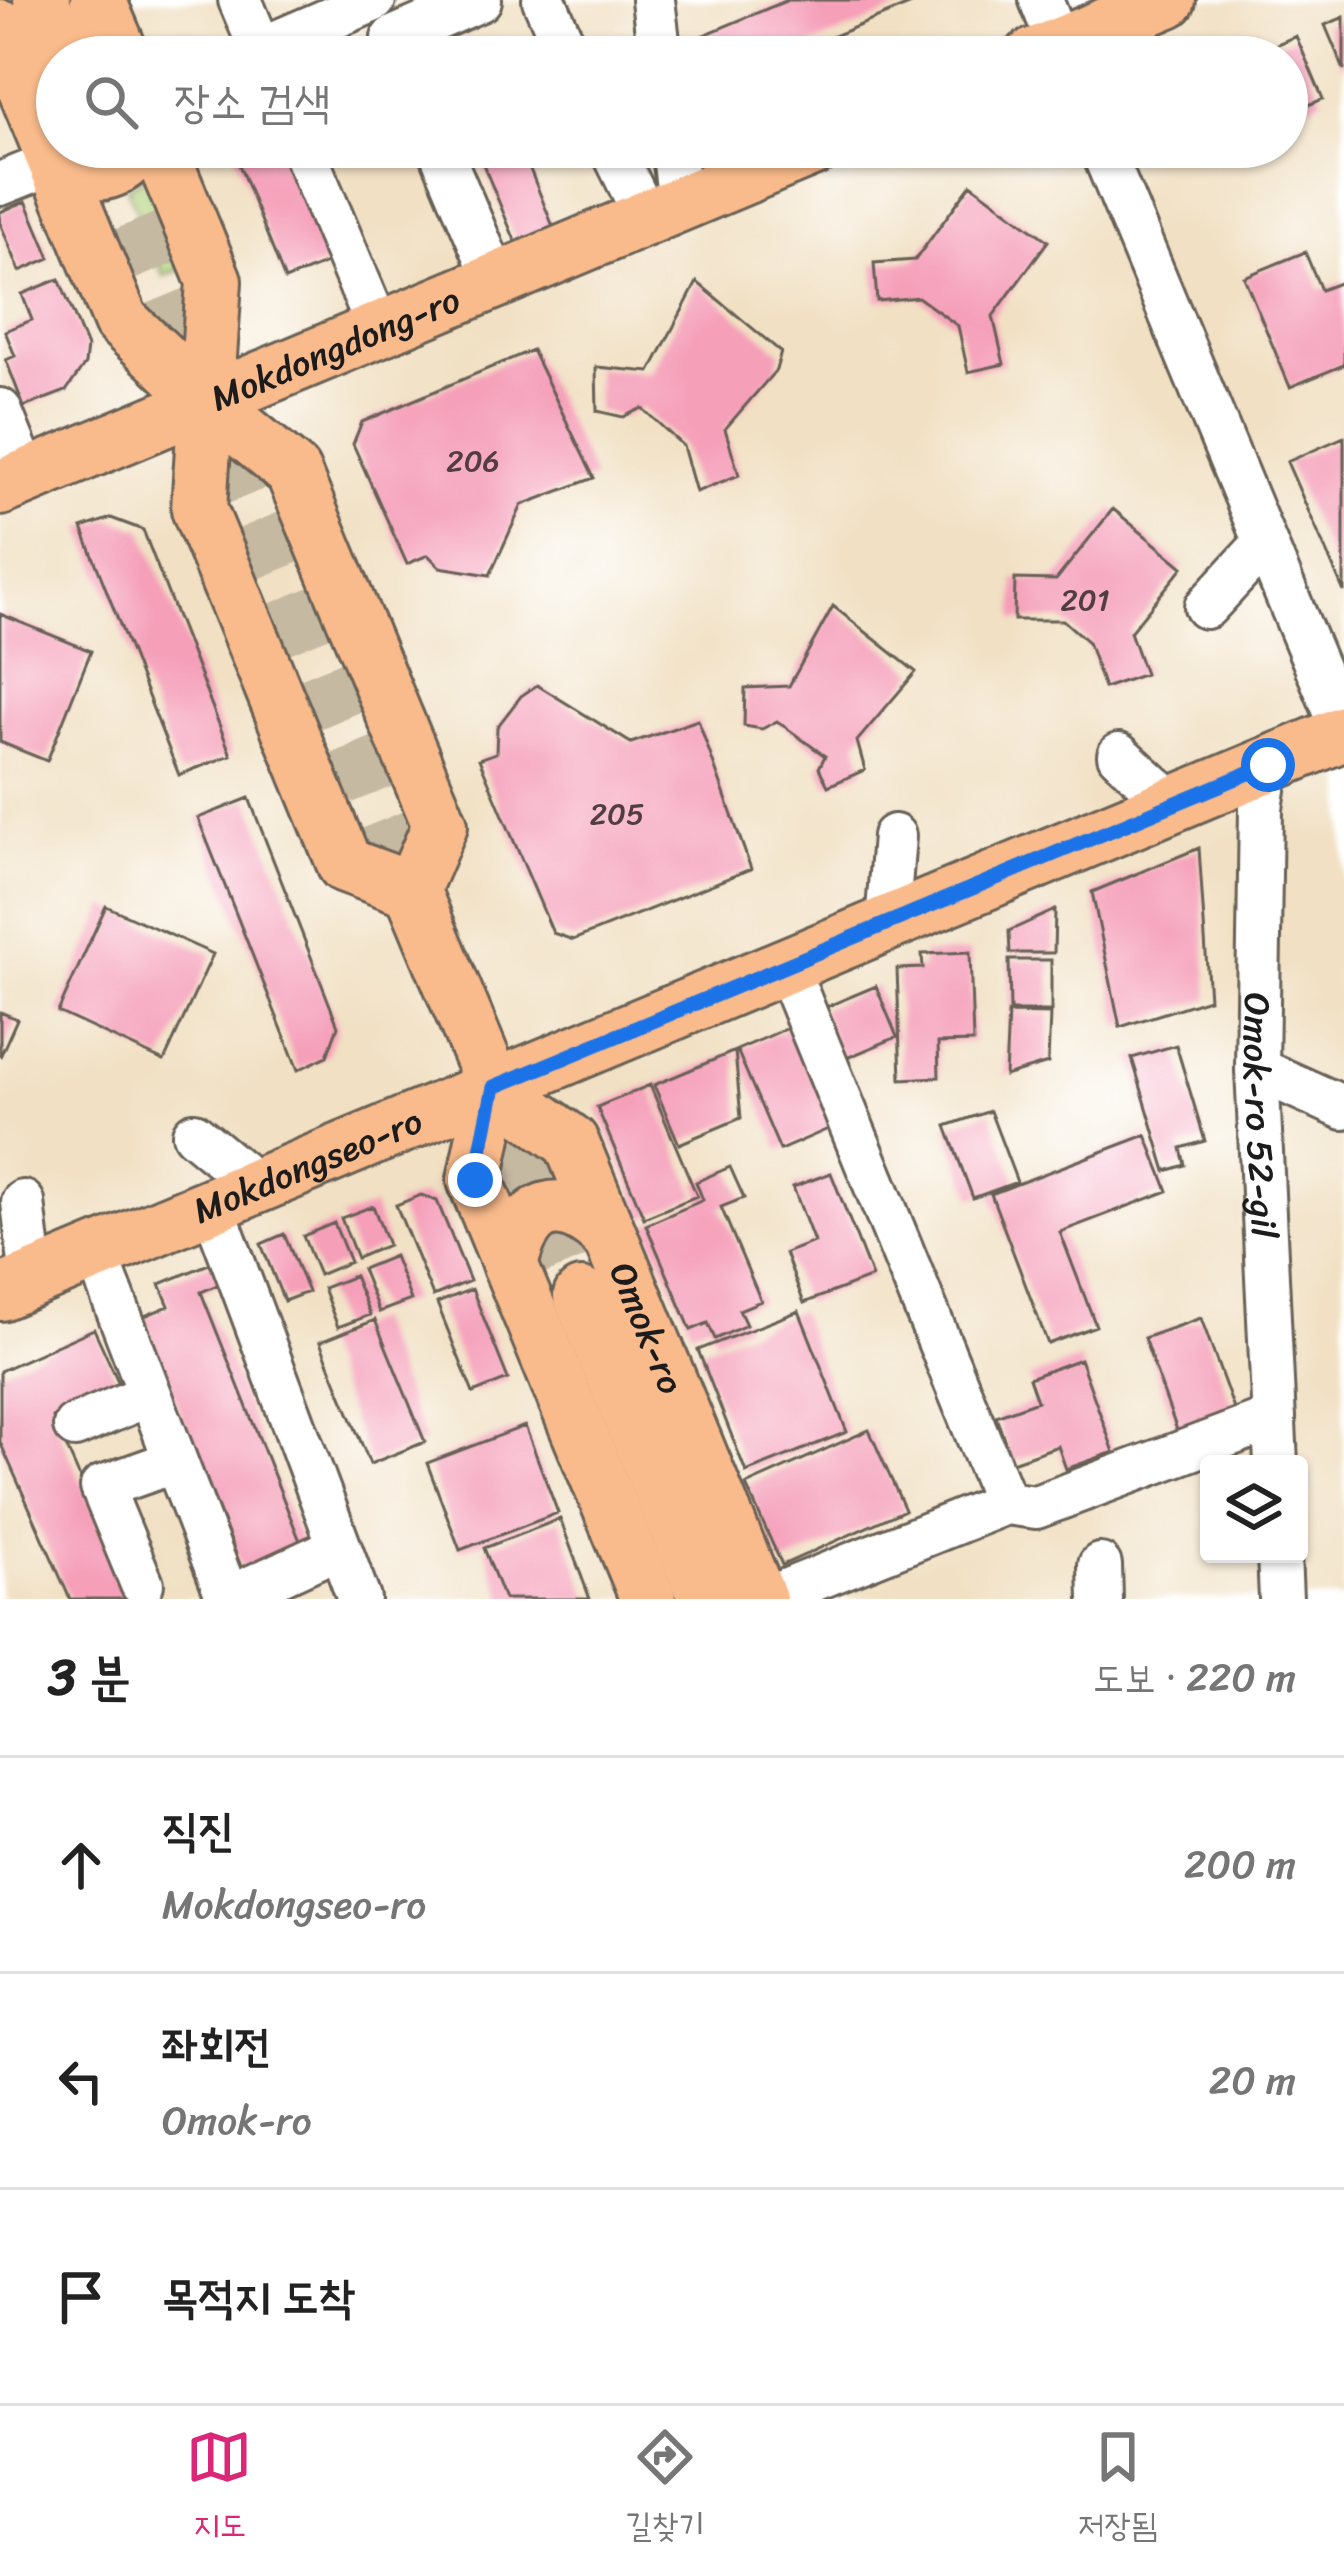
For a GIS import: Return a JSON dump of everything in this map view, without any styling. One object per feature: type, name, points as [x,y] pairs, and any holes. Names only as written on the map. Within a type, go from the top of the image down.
[{"type":"main road","points":[[41,0],[56,36]]},
{"type":"main road","points":[[98,0],[113,36]]},
{"type":"main road","points":[[1061,36],[1168,0]]},
{"type":"main road","points":[[0,27],[36,115]]},
{"type":"main road","points":[[58,168],[121,321],[293,472],[440,825],[412,890],[494,1087],[475,1180],[648,1599]]},
{"type":"main road","points":[[80,168],[102,174],[116,168]]},
{"type":"main road","points":[[168,168],[214,281],[199,509],[345,865],[412,890]]},
{"type":"main road","name":"Mokdongdong-ro","points":[[13,482],[766,168]]},
{"type":"main road","name":"Mokdongseo-ro","points":[[16,1287],[1173,804],[1268,765],[1341,743]]},
{"type":"main road","name":"Omok-ro","points":[[494,1087],[571,1142],[762,1599]]},
{"type":"main road","points":[[511,1266],[522,1228],[535,1214],[556,1208],[589,1216],[610,1238]]},
{"type":"main road","name":"Omok-ro","points":[[581,1296],[706,1599]]},
{"type":"street","points":[[240,0],[255,36]]},
{"type":"street","points":[[335,36],[480,0]]},
{"type":"street","points":[[544,0],[559,36]]},
{"type":"street","points":[[653,0],[658,36]]},
{"type":"street","points":[[0,184],[36,161]]},
{"type":"street","points":[[311,168],[380,330]]},
{"type":"street","points":[[448,168],[496,281]]},
{"type":"street","points":[[628,168],[663,211]]},
{"type":"street","points":[[663,211],[670,168]]},
{"type":"street","points":[[1111,168],[1341,743]]},
{"type":"street","name":"Mokdongdong-ro","points":[[0,410],[13,482]]},
{"type":"street","points":[[1206,607],[1265,544]]},
{"type":"street","points":[[1119,754],[1173,804]]},
{"type":"street","name":"Omok-ro 52-gil","points":[[1268,765],[1261,808],[1257,1069],[1276,1455]]},
{"type":"street","points":[[886,924],[894,836]]},
{"type":"street","points":[[786,966],[1005,1503]]},
{"type":"street","points":[[1257,1069],[1344,1108]]},
{"type":"street","points":[[194,1134],[235,1196],[349,1571]]},
{"type":"street","points":[[16,1287],[23,1202]]},
{"type":"street","points":[[96,1253],[228,1598],[349,1571]]},
{"type":"street","points":[[75,1426],[148,1396]]},
{"type":"street","name":"Omok-ro","points":[[762,1599],[1005,1503],[1036,1507],[1274,1418]]},
{"type":"street","points":[[142,1584],[102,1487],[173,1462]]},
{"type":"street","points":[[1279,1563],[1281,1599]]},
{"type":"street","points":[[278,1599],[349,1571]]},
{"type":"green space","points":[[154,173],[200,261],[164,276],[127,188]]},
{"type":"building","points":[[788,0],[921,0],[834,36],[701,36]]},
{"type":"building","points":[[1344,17],[1344,70],[1325,25]]},
{"type":"building","points":[[1308,64],[1323,99],[1308,105]]},
{"type":"building","points":[[240,168],[291,168],[329,262],[285,280]]},
{"type":"building","points":[[485,168],[529,168],[554,229],[517,245]]},
{"type":"building","points":[[971,184],[1048,241],[993,316],[1004,364],[968,372],[958,326],[918,297],[877,301],[874,263],[915,260]]},
{"type":"building","points":[[26,201],[50,258],[20,271],[0,212]]},
{"type":"building","points":[[1305,252],[1321,290],[1344,281],[1344,365],[1290,387],[1244,277]]},
{"type":"building","points":[[59,279],[87,347],[85,364],[66,391],[24,407],[6,360],[15,356],[5,331],[32,320],[22,294]]},
{"type":"building","points":[[697,282],[781,352],[776,370],[725,429],[739,475],[696,492],[683,446],[642,408],[623,417],[597,411],[596,367],[650,372]]},
{"type":"building","points":[[532,350],[594,478],[522,505],[490,575],[440,567],[428,555],[407,564],[353,444],[362,422]]},
{"type":"building","points":[[1344,437],[1344,592],[1287,462]]},
{"type":"building","points":[[1113,509],[1183,567],[1130,632],[1145,674],[1104,688],[1088,642],[1063,620],[1014,620],[1015,579],[1056,580]]},
{"type":"building","points":[[111,518],[143,530],[231,755],[179,775],[82,528]]},
{"type":"building","points":[[833,606],[916,672],[857,741],[865,770],[828,786],[819,768],[825,756],[777,721],[762,729],[744,726],[745,688],[789,686]]},
{"type":"building","points":[[0,614],[91,651],[47,761],[0,742]]},
{"type":"building","points":[[537,685],[631,743],[698,720],[751,869],[573,940],[553,933],[479,759],[496,753],[497,727],[521,696]]},
{"type":"building","points":[[249,798],[338,1026],[327,1056],[298,1070],[198,818]]},
{"type":"building","points":[[1199,848],[1209,999],[1120,1027],[1092,892]]},
{"type":"building","points":[[106,906],[213,954],[164,1061],[58,1012]]},
{"type":"building","points":[[1055,910],[1054,953],[1010,953],[1009,931]]},
{"type":"building","points":[[970,952],[973,1042],[938,1043],[939,1077],[901,1079],[897,969],[923,968],[922,954]]},
{"type":"building","points":[[1009,960],[1051,960],[1051,1011],[1010,1011]]},
{"type":"building","points":[[876,986],[897,1037],[842,1060],[821,1009]]},
{"type":"building","points":[[0,1012],[17,1019],[0,1057]]},
{"type":"building","points":[[1008,1013],[1050,1014],[1048,1063],[1005,1076]]},
{"type":"building","points":[[792,1026],[835,1126],[780,1150],[737,1050]]},
{"type":"building","points":[[1176,1045],[1205,1141],[1181,1148],[1185,1165],[1166,1171],[1132,1058]]},
{"type":"building","points":[[735,1051],[741,1118],[679,1144],[654,1085]]},
{"type":"building","points":[[650,1085],[697,1196],[644,1218],[597,1107]]},
{"type":"building","points":[[990,1111],[1017,1182],[973,1198],[946,1126]]},
{"type":"building","points":[[1146,1135],[1168,1191],[1060,1232],[1096,1326],[1048,1344],[991,1194]]},
{"type":"building","points":[[730,1167],[744,1198],[721,1207],[761,1301],[739,1310],[746,1325],[715,1339],[708,1323],[691,1330],[646,1225],[703,1200],[696,1182]]},
{"type":"building","points":[[831,1173],[872,1277],[804,1303],[785,1253],[814,1242],[793,1187]]},
{"type":"building","points":[[421,1195],[437,1201],[470,1281],[433,1296],[396,1205]]},
{"type":"building","points":[[373,1206],[388,1245],[357,1258],[341,1218]]},
{"type":"building","points":[[334,1223],[350,1262],[319,1275],[303,1236]]},
{"type":"building","points":[[284,1234],[308,1292],[284,1301],[261,1244]]},
{"type":"building","points":[[394,1256],[411,1300],[379,1312],[362,1269]]},
{"type":"building","points":[[221,1259],[229,1280],[201,1292],[302,1546],[242,1569],[142,1317],[169,1306],[160,1284]]},
{"type":"building","points":[[354,1276],[370,1315],[338,1327],[323,1288]]},
{"type":"building","points":[[472,1289],[508,1379],[473,1393],[437,1303]]},
{"type":"building","points":[[799,1311],[847,1432],[746,1472],[698,1350]]},
{"type":"building","points":[[1201,1318],[1235,1412],[1178,1433],[1144,1338]]},
{"type":"building","points":[[375,1320],[425,1442],[370,1464],[320,1342]]},
{"type":"building","points":[[94,1329],[121,1388],[53,1417],[134,1599],[70,1599],[0,1442],[0,1371]]},
{"type":"building","points":[[1080,1359],[1114,1452],[1066,1469],[1058,1446],[1012,1462],[996,1416],[1037,1401],[1029,1378]]},
{"type":"building","points":[[525,1426],[558,1513],[460,1550],[427,1463]]},
{"type":"building","points":[[869,1430],[905,1510],[782,1565],[746,1485]]},
{"type":"building","points":[[560,1519],[590,1599],[504,1599],[484,1548]]},
{"type":"tunnel","points":[[111,168],[425,922]]},
{"type":"tunnel","points":[[485,1065],[581,1296]]},
{"type":"route","points":[[475,1180],[494,1087],[1268,765]]}]
